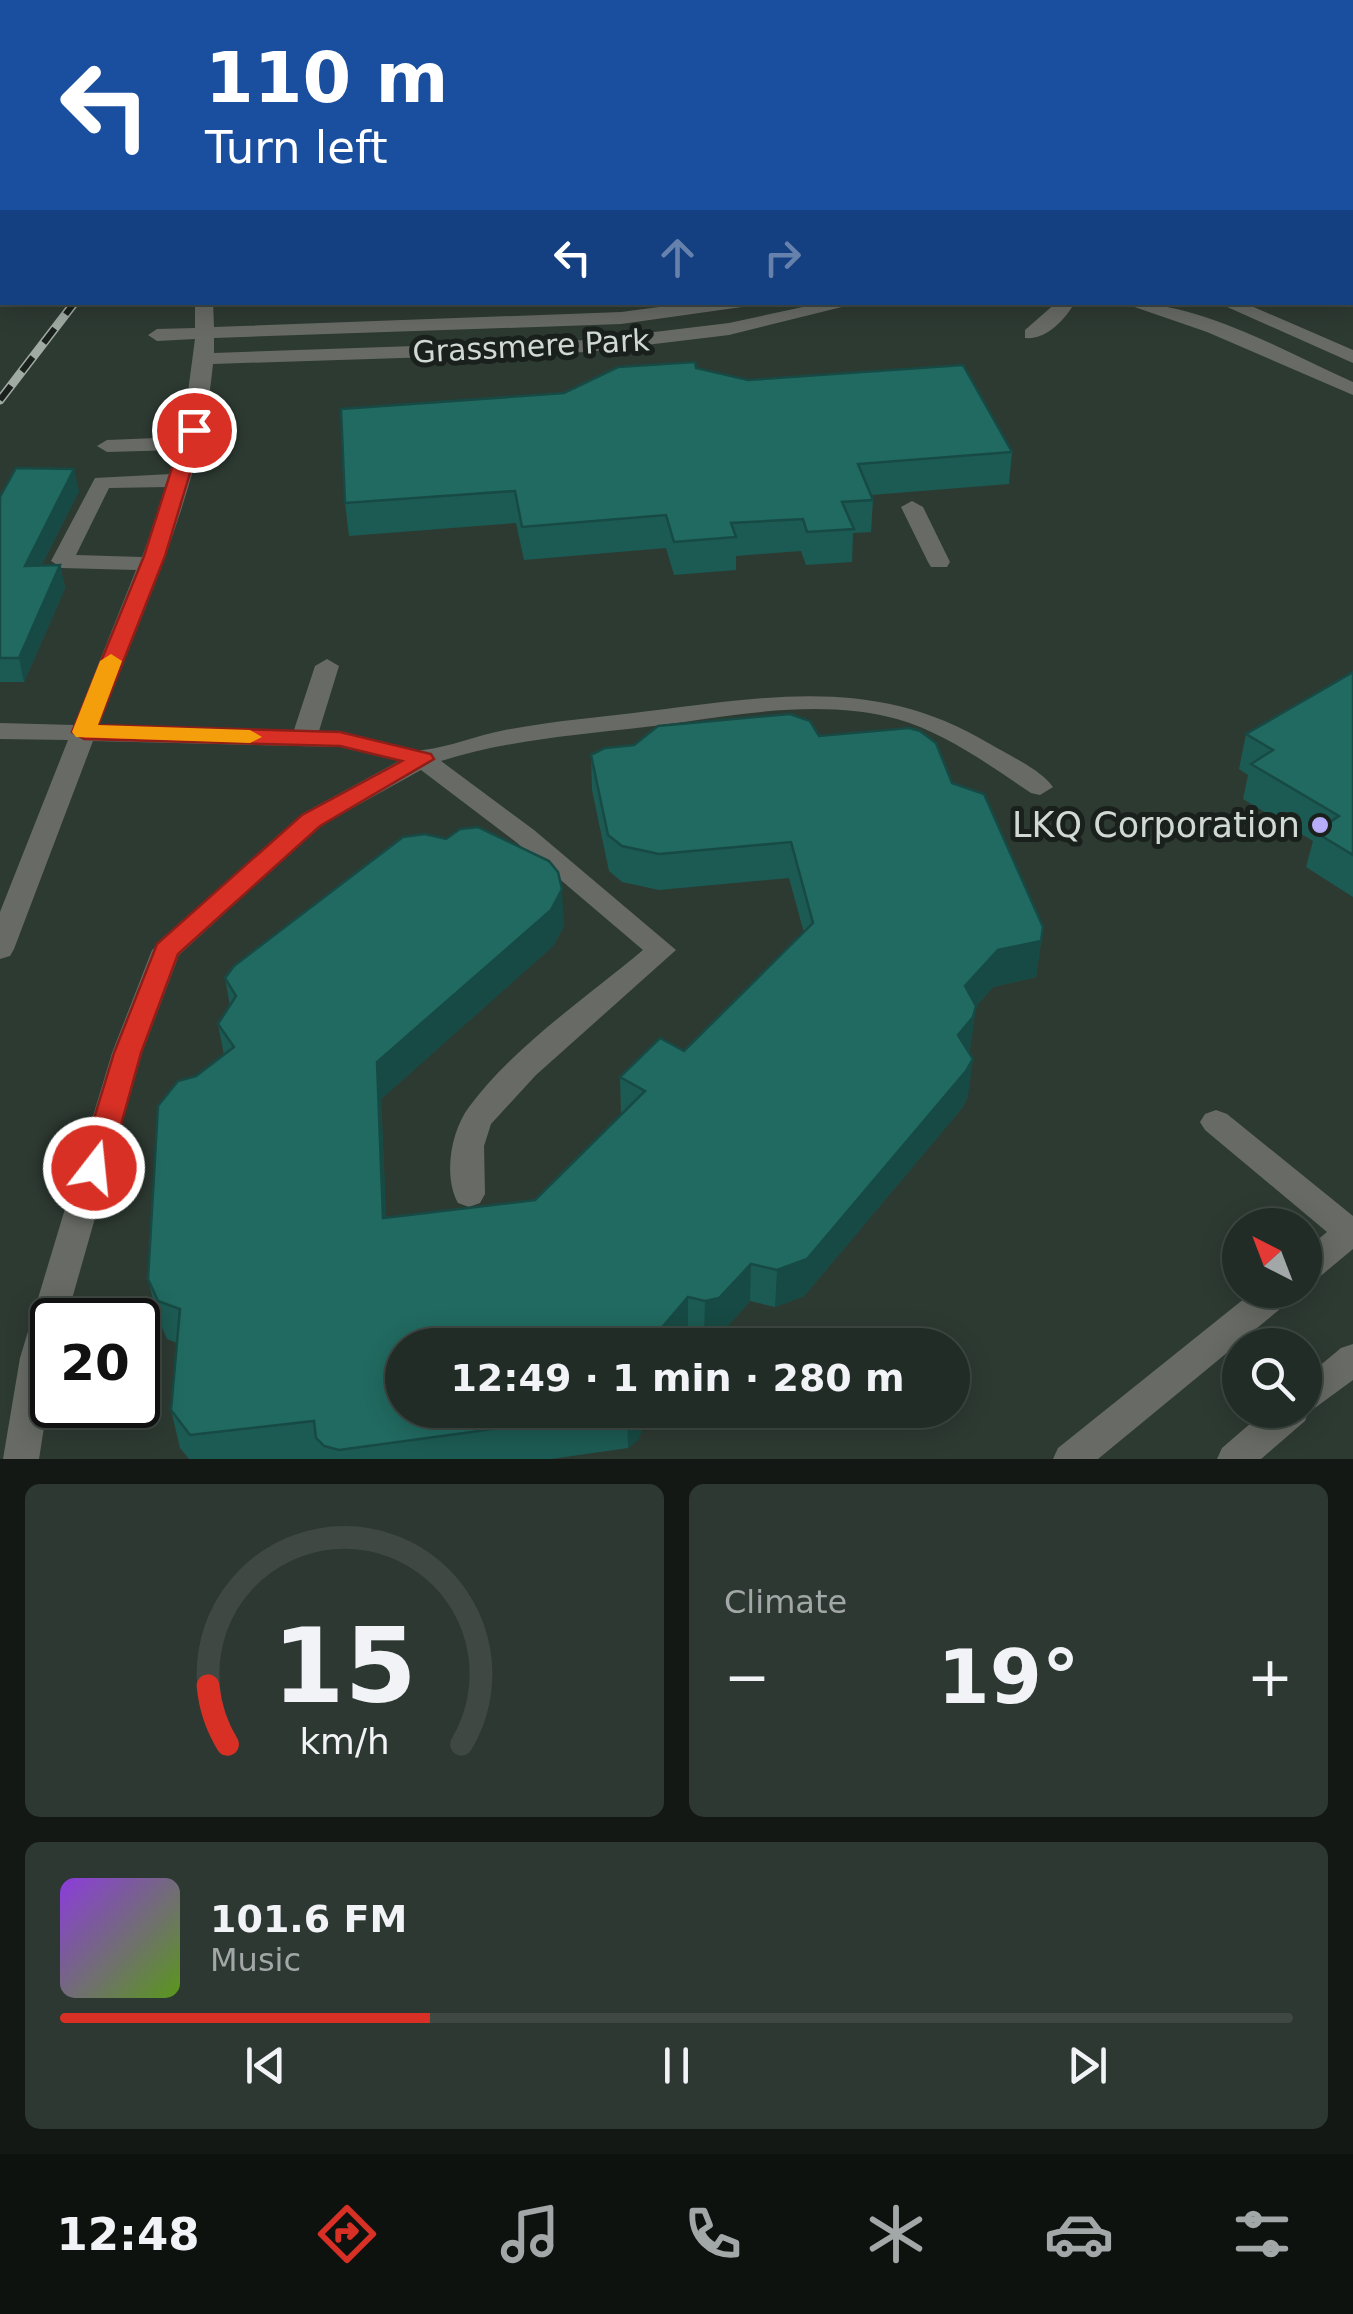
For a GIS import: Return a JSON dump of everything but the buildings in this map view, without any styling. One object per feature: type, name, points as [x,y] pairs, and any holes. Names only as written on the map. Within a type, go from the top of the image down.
[{"type":"street","points":[[0,949],[151,564],[191,443],[205,359],[204,305]]},
{"type":"street","points":[[609,305],[647,346]]},
{"type":"street","name":"Grassmere Park","points":[[157,336],[621,318],[719,305]]},
{"type":"street","name":"Grassmere Park","points":[[205,359],[647,346],[839,305]]},
{"type":"street","points":[[1032,334],[1060,314],[1064,305]]},
{"type":"street","points":[[1139,305],[1214,328],[1353,389]]},
{"type":"street","points":[[1232,305],[1353,357]]},
{"type":"street","points":[[107,446],[191,443]]},
{"type":"street","points":[[151,564],[62,561],[102,482],[179,480]]},
{"type":"street","points":[[912,507],[939,562]]},
{"type":"street","points":[[304,738],[326,666]]},
{"type":"street","points":[[21,1459],[38,1358],[128,1053],[166,950],[311,820],[422,759],[462,745],[509,735],[766,704],[825,702],[872,706],[926,721],[1040,787]]},
{"type":"street","points":[[0,731],[304,738],[364,743],[422,759],[525,836],[601,904],[662,950],[553,1044],[496,1098],[471,1128],[469,1194]]},
{"type":"street","points":[[1216,1122],[1352,1233],[1322,1256]]},
{"type":"street","points":[[1071,1459],[1257,1308]]},
{"type":"street","points":[[1322,1385],[1353,1359]]},
{"type":"street","points":[[1236,1459],[1271,1428]]},
{"type":"railway","points":[[0,400],[73,305]]},
{"type":"slow traffic","points":[[111,661],[84,732],[250,737]]},
{"type":"place","name":"LKQ Corporation","points":[[1320,825]]},
{"type":"route","points":[[94,1168],[128,1053],[166,950],[311,820],[422,759],[340,739],[84,732],[154,556],[194,430]]}]
